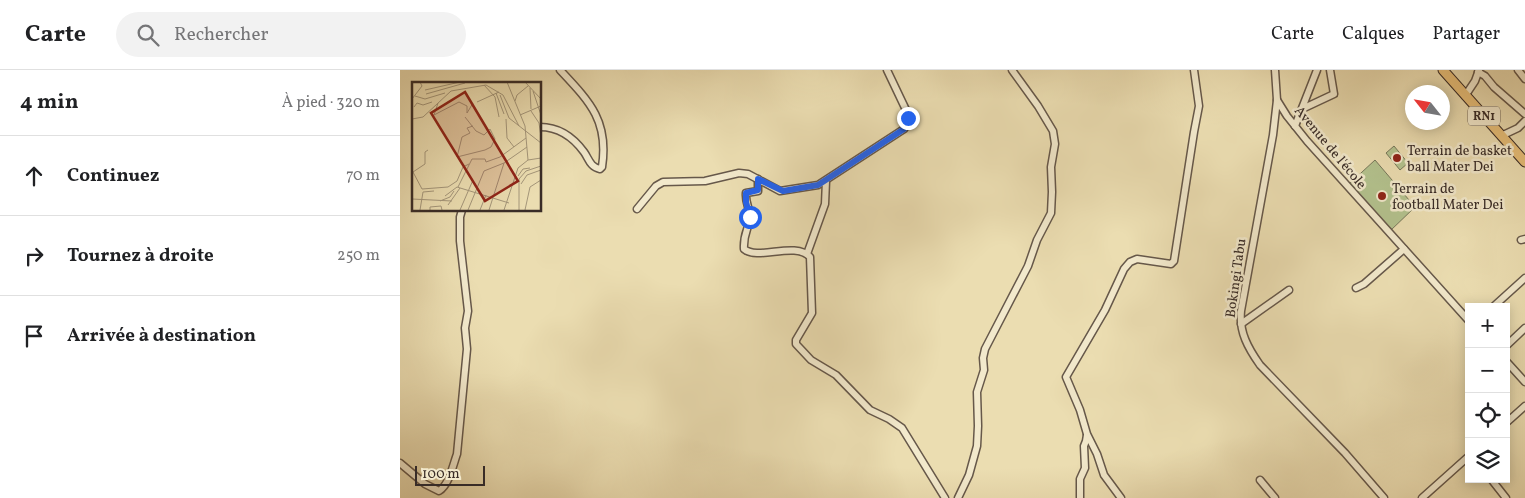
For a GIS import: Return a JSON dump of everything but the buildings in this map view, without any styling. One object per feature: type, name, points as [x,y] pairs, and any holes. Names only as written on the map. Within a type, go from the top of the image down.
[{"type":"highway","name":"RN1","points":[[1443,70],[1525,162]]},
{"type":"street","points":[[541,127],[553,129],[568,135],[585,153],[593,167],[600,169],[602,167],[604,138],[601,125],[580,91],[560,70]]},
{"type":"street","points":[[637,208],[656,186],[663,182],[705,182],[739,174],[748,174],[783,191],[818,185],[826,181],[904,129],[908,123],[907,112],[887,70]]},
{"type":"street","points":[[958,498],[969,474],[977,445],[977,392],[984,370],[983,358],[985,350],[1028,267],[1051,213],[1050,167],[1055,144],[1053,131],[1012,70]]},
{"type":"street","points":[[1121,498],[1104,475],[1066,378],[1105,310],[1126,266],[1132,260],[1137,259],[1171,264],[1174,261],[1199,106],[1194,70]]},
{"type":"street","name":"Bokingi Tabu","points":[[1275,70],[1277,100],[1270,155],[1242,303],[1241,324],[1249,350],[1260,365],[1339,447],[1384,498]]},
{"type":"street","points":[[1295,126],[1317,70]]},
{"type":"street","points":[[1302,109],[1334,94],[1330,70]]},
{"type":"street","points":[[1518,70],[1525,79]]},
{"type":"street","points":[[1466,96],[1478,71],[1525,114]]},
{"type":"street","name":"Avenue de l'école","points":[[1277,100],[1295,126],[1465,317]]},
{"type":"street","points":[[1501,136],[1524,125]]},
{"type":"street","points":[[758,179],[758,190],[746,193],[746,202],[750,216],[744,237],[744,249],[750,252],[780,252],[787,249],[807,254],[810,257],[812,313],[796,340],[796,344],[812,360],[836,375],[870,410],[902,428],[945,498]]},
{"type":"street","points":[[807,254],[825,204],[826,181]]},
{"type":"street","points":[[400,463],[425,484],[439,491],[445,485],[457,454],[467,349],[466,328],[468,311],[460,241],[462,211]]},
{"type":"street","points":[[1356,288],[1364,284],[1404,250]]},
{"type":"street","points":[[1497,303],[1525,278]]},
{"type":"street","points":[[1241,324],[1289,290]]},
{"type":"street","points":[[1510,342],[1525,328]]},
{"type":"street","points":[[1510,365],[1525,382]]},
{"type":"street","points":[[1510,419],[1525,406]]},
{"type":"street","points":[[1080,498],[1080,479],[1085,468],[1084,446],[1087,434]]},
{"type":"street","points":[[1422,498],[1465,460]]},
{"type":"street","points":[[1260,480],[1275,498]]},
{"type":"street","points":[[1494,483],[1506,498]]},
{"type":"green space","name":"Terrain de basket ball Mater Dei","points":[[1394,146],[1408,163],[1400,170],[1386,153]]},
{"type":"green space","name":"Terrain de football Mater Dei","points":[[1375,160],[1415,207],[1390,231],[1348,185]]},
{"type":"place","name":"Terrain de basket ball Mater Dei","points":[[1397,158]]},
{"type":"place","name":"Terrain de football Mater Dei","points":[[1382,196]]},
{"type":"route","points":[[750,217],[746,193],[758,190],[758,179],[780,191],[818,185],[904,129],[908,123],[908,118]]}]
